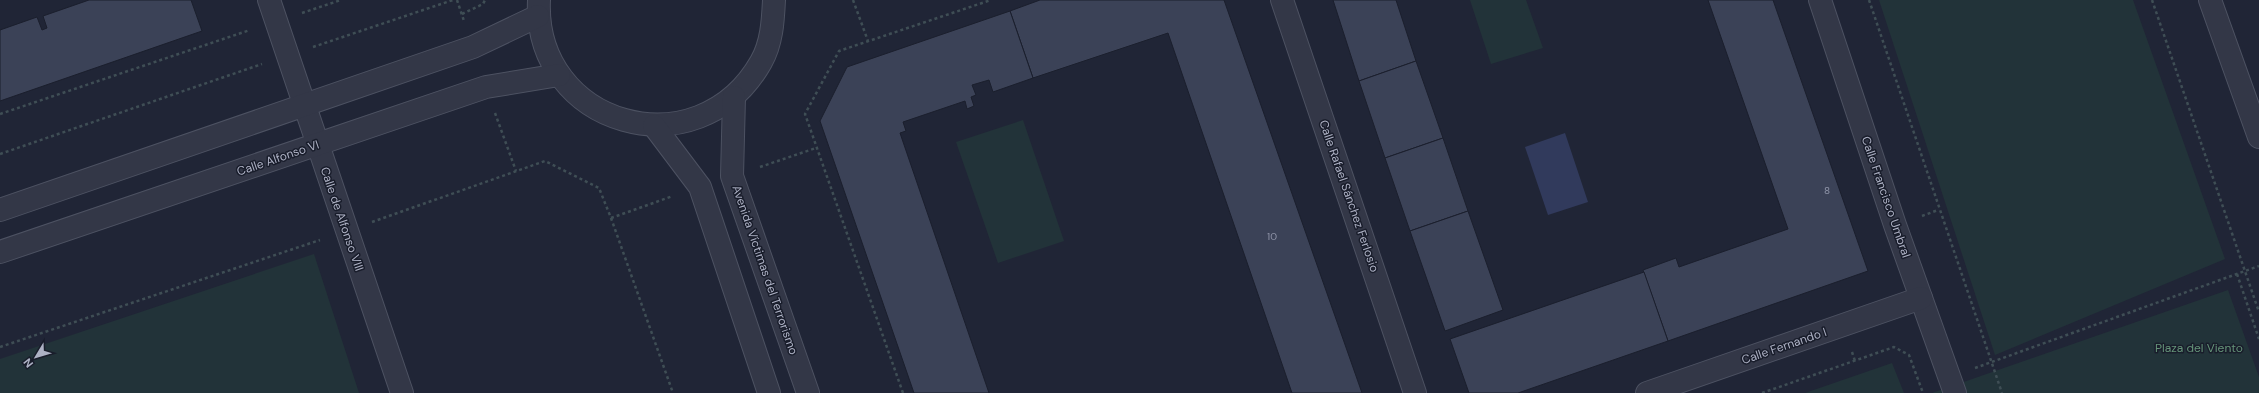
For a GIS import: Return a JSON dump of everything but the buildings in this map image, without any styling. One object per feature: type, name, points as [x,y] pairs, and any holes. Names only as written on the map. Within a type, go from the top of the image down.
[{"type":"street","name":"Calle de Alfonso VIII","points":[[269,0],[402,393]]},
{"type":"street","points":[[0,210],[473,47],[539,8],[545,48],[559,75],[588,104],[627,122],[654,126],[697,119],[734,97],[762,61],[772,28],[774,0]]},
{"type":"street","name":"Calle Rafael Sánchez Ferlosio","points":[[1282,0],[1415,393]]},
{"type":"street","name":"Calle Francisco Umbral","points":[[1820,0],[1952,385]]},
{"type":"street","points":[[2210,0],[2259,137]]},
{"type":"street","name":"Calle Alfonso VI","points":[[0,252],[486,87],[559,75]]},
{"type":"street","name":"Avenida Víctimas del Terrorismo","points":[[734,97],[732,176],[808,393]]},
{"type":"street","points":[[654,126],[700,187],[769,393]]},
{"type":"street","name":"Calle Fernando I","points":[[1647,393],[1921,298]]},
{"type":"path","points":[[0,114],[341,0]]},
{"type":"path","points":[[0,154],[453,0]]},
{"type":"path","points":[[462,14],[483,4],[484,0]]},
{"type":"path","points":[[853,0],[868,40]]},
{"type":"path","points":[[903,393],[805,114],[839,51],[868,40],[991,0]]},
{"type":"path","points":[[1869,0],[2002,393]]},
{"type":"path","points":[[2152,0],[2259,312]]},
{"type":"path","points":[[0,347],[346,231],[545,160],[599,188],[612,218],[673,393]]},
{"type":"path","points":[[1921,388],[1952,385],[1991,362],[2259,266]]},
{"type":"path","points":[[2237,274],[2259,340]]},
{"type":"path","points":[[1762,393],[1894,347],[1909,355],[1922,393]]},
{"type":"green space","points":[[1470,0],[1526,0],[1543,48],[1491,64]]},
{"type":"green space","points":[[1879,0],[2133,0],[2225,259],[1995,355]]},
{"type":"green space","points":[[1023,120],[1064,241],[998,263],[956,142]]},
{"type":"green space","points":[[314,254],[359,393],[0,393],[0,359]]},
{"type":"green space","name":"Plaza del Viento","points":[[2228,290],[2259,377],[2259,393],[1932,393]]},
{"type":"green space","points":[[1892,363],[1904,393],[1805,393]]},
{"type":"water","points":[[1565,133],[1588,202],[1548,215],[1525,147]]}]
